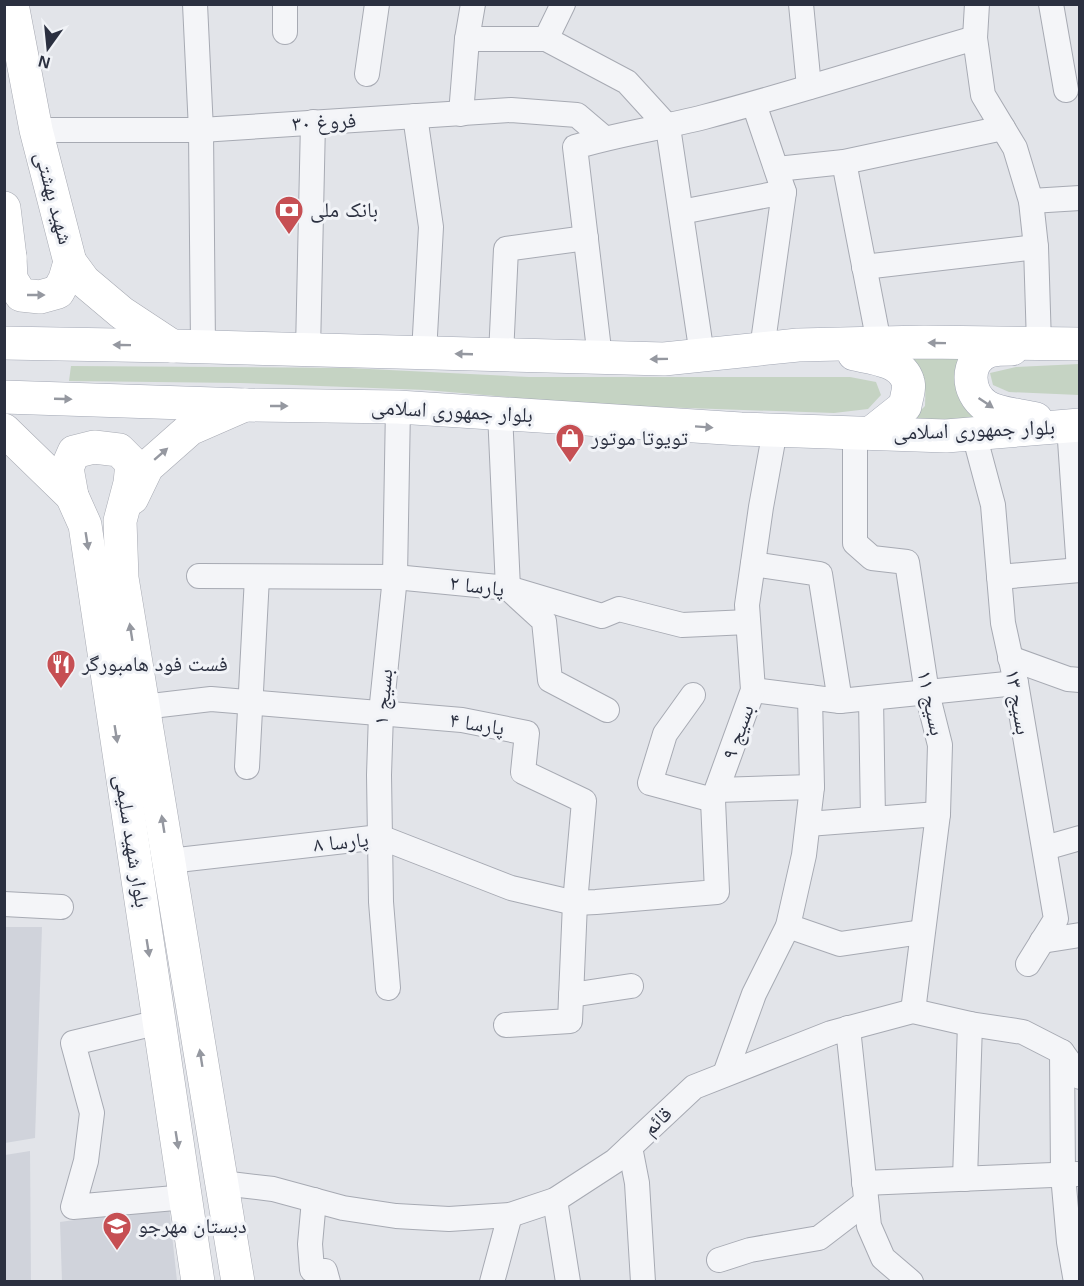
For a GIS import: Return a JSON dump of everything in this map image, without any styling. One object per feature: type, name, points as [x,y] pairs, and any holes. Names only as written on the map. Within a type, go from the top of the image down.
[{"type":"main road","name":"شهید بهشتی","points":[[12,4],[36,130],[70,262],[84,281],[122,313],[187,346]]},
{"type":"main road","points":[[4,208],[7,261],[11,279],[21,295],[40,297],[58,292],[70,262]]},
{"type":"main road","points":[[4,343],[664,359],[798,345],[1080,344]]},
{"type":"main road","points":[[798,345],[878,359],[900,368],[909,383],[905,406],[863,433]]},
{"type":"main road","points":[[1042,345],[989,351],[973,366],[970,377],[972,389],[978,399],[988,407],[1074,425]]},
{"type":"main road","name":"بلوار جمهوری اسلامی","points":[[4,397],[245,405],[398,406],[775,430],[946,436],[1074,425]]},
{"type":"main road","points":[[120,521],[147,466],[190,429],[245,405]]},
{"type":"main road","name":"بلوار شهید سلیمی","points":[[4,430],[72,496],[85,525],[198,1281]]},
{"type":"main road","points":[[72,496],[68,468],[74,452],[94,447],[119,450],[132,463],[130,483],[120,521]]},
{"type":"main road","name":"بلوار شهید سلیمی","points":[[120,521],[122,578],[238,1281]]},
{"type":"street","points":[[187,346],[201,130],[195,4]]},
{"type":"street","points":[[285,4],[285,32]]},
{"type":"street","points":[[367,74],[377,4]]},
{"type":"street","points":[[461,114],[472,4]]},
{"type":"street","points":[[546,39],[563,4]]},
{"type":"street","points":[[801,4],[809,87]]},
{"type":"street","points":[[977,4],[975,38],[983,95],[1015,148],[1031,201],[1042,345]]},
{"type":"street","points":[[1051,4],[1070,60],[1066,90]]},
{"type":"street","points":[[600,358],[575,147],[604,138],[668,126],[754,104],[975,38]]},
{"type":"street","points":[[467,39],[546,39],[627,82],[668,126],[702,355]]},
{"type":"street","points":[[754,104],[781,180],[762,349]]},
{"type":"street","name":"فروغ ۳۰","points":[[36,130],[201,130],[511,110],[577,115],[604,138]]},
{"type":"street","points":[[415,116],[431,227],[424,353]]},
{"type":"street","points":[[308,350],[313,122]]},
{"type":"street","points":[[681,212],[844,162],[1003,128]]},
{"type":"street","points":[[844,162],[879,343]]},
{"type":"street","points":[[1031,201],[1080,198]]},
{"type":"street","points":[[501,355],[506,249],[586,238]]},
{"type":"street","points":[[864,267],[1036,247]]},
{"type":"street","name":"بسیج ۱","points":[[388,988],[381,902],[379,775],[381,713],[395,577],[398,406]]},
{"type":"street","points":[[500,413],[508,588],[544,621],[550,680],[607,710]]},
{"type":"street","points":[[999,577],[1079,570],[1074,425]]},
{"type":"street","name":"بسیج ۹","points":[[574,903],[717,892],[715,795],[753,690],[747,605],[775,430]]},
{"type":"street","name":"بسیج ۱۱","points":[[863,433],[855,543],[872,558],[907,562],[927,693],[940,745],[938,814],[913,1011]]},
{"type":"street","name":"بسیج ۱۳","points":[[974,434],[993,505],[1003,623],[1016,683],[1056,919],[1028,964]]},
{"type":"street","points":[[753,564],[820,574],[840,701]]},
{"type":"street","name":"پارسا ۲","points":[[199,576],[395,577],[508,588],[602,616],[619,609],[682,625],[748,622]]},
{"type":"street","points":[[247,767],[257,577]]},
{"type":"street","points":[[1010,658],[1074,679],[1080,701]]},
{"type":"street","points":[[753,690],[840,701],[1016,683]]},
{"type":"street","points":[[693,695],[665,734],[650,783],[715,795],[812,787]]},
{"type":"street","points":[[725,1074],[754,994],[788,926],[804,855],[812,787],[810,697]]},
{"type":"street","points":[[871,698],[873,819]]},
{"type":"street","name":"پارسا ۴","points":[[143,707],[211,699],[462,720],[527,733],[523,772],[584,801],[574,903],[570,1021],[506,1025]]},
{"type":"street","points":[[808,824],[938,814]]},
{"type":"street","name":"پارسا ۸","points":[[169,861],[380,837],[511,888],[574,903]]},
{"type":"street","points":[[1045,848],[1080,838]]},
{"type":"street","points":[[4,904],[61,907]]},
{"type":"street","points":[[788,926],[840,944],[922,933]]},
{"type":"street","points":[[1042,941],[1080,935]]},
{"type":"street","points":[[571,995],[631,986]]},
{"type":"street","name":"قائم","points":[[222,1183],[273,1189],[343,1208],[396,1216],[449,1219],[510,1215],[555,1200],[615,1161],[694,1087],[831,1033],[913,1011],[970,1024],[1023,1032],[1062,1052],[1080,1077]]},
{"type":"street","points":[[159,1022],[74,1043],[92,1113],[86,1161],[73,1207],[186,1197]]},
{"type":"street","points":[[965,1179],[970,1024]]},
{"type":"street","points":[[849,1028],[869,1226],[883,1258],[911,1281]]},
{"type":"street","points":[[1062,1052],[1076,1281]]},
{"type":"street","points":[[630,1147],[637,1183],[643,1281]]},
{"type":"street","points":[[719,1260],[750,1250],[819,1239],[865,1193],[965,1179],[1071,1175]]},
{"type":"street","points":[[314,1200],[310,1244],[312,1270],[325,1271],[328,1281]]},
{"type":"street","points":[[555,1200],[568,1281]]},
{"type":"street","points":[[492,1281],[510,1215]]},
{"type":"shaded area","points":[[5,927],[42,927],[35,1138],[5,1143]]},
{"type":"shaded area","points":[[30,1151],[31,1281],[5,1281],[5,1155]]},
{"type":"shaded area","name":"دبستان مهرجو","points":[[169,1207],[177,1281],[62,1281],[60,1222]]},
{"type":"green space","points":[[898,356],[968,356],[954,376],[957,392],[962,403],[970,412],[983,421],[912,419],[925,406],[924,381],[913,366]]},
{"type":"green space","points":[[1079,364],[1079,395],[1009,392],[993,385],[990,373],[1016,367]]},
{"type":"green space","points":[[71,366],[349,368],[529,377],[850,377],[876,382],[881,395],[868,409],[834,413],[597,405],[426,390],[240,383],[69,381]]},
{"type":"place","name":"بانک ملی","points":[[289,236]]},
{"type":"place","name":"تویوتا موتور","points":[[570,464]]},
{"type":"place","name":"فست فود هامبورگر","points":[[61,690]]},
{"type":"place","name":"دبستان مهرجو","points":[[117,1252]]}]
